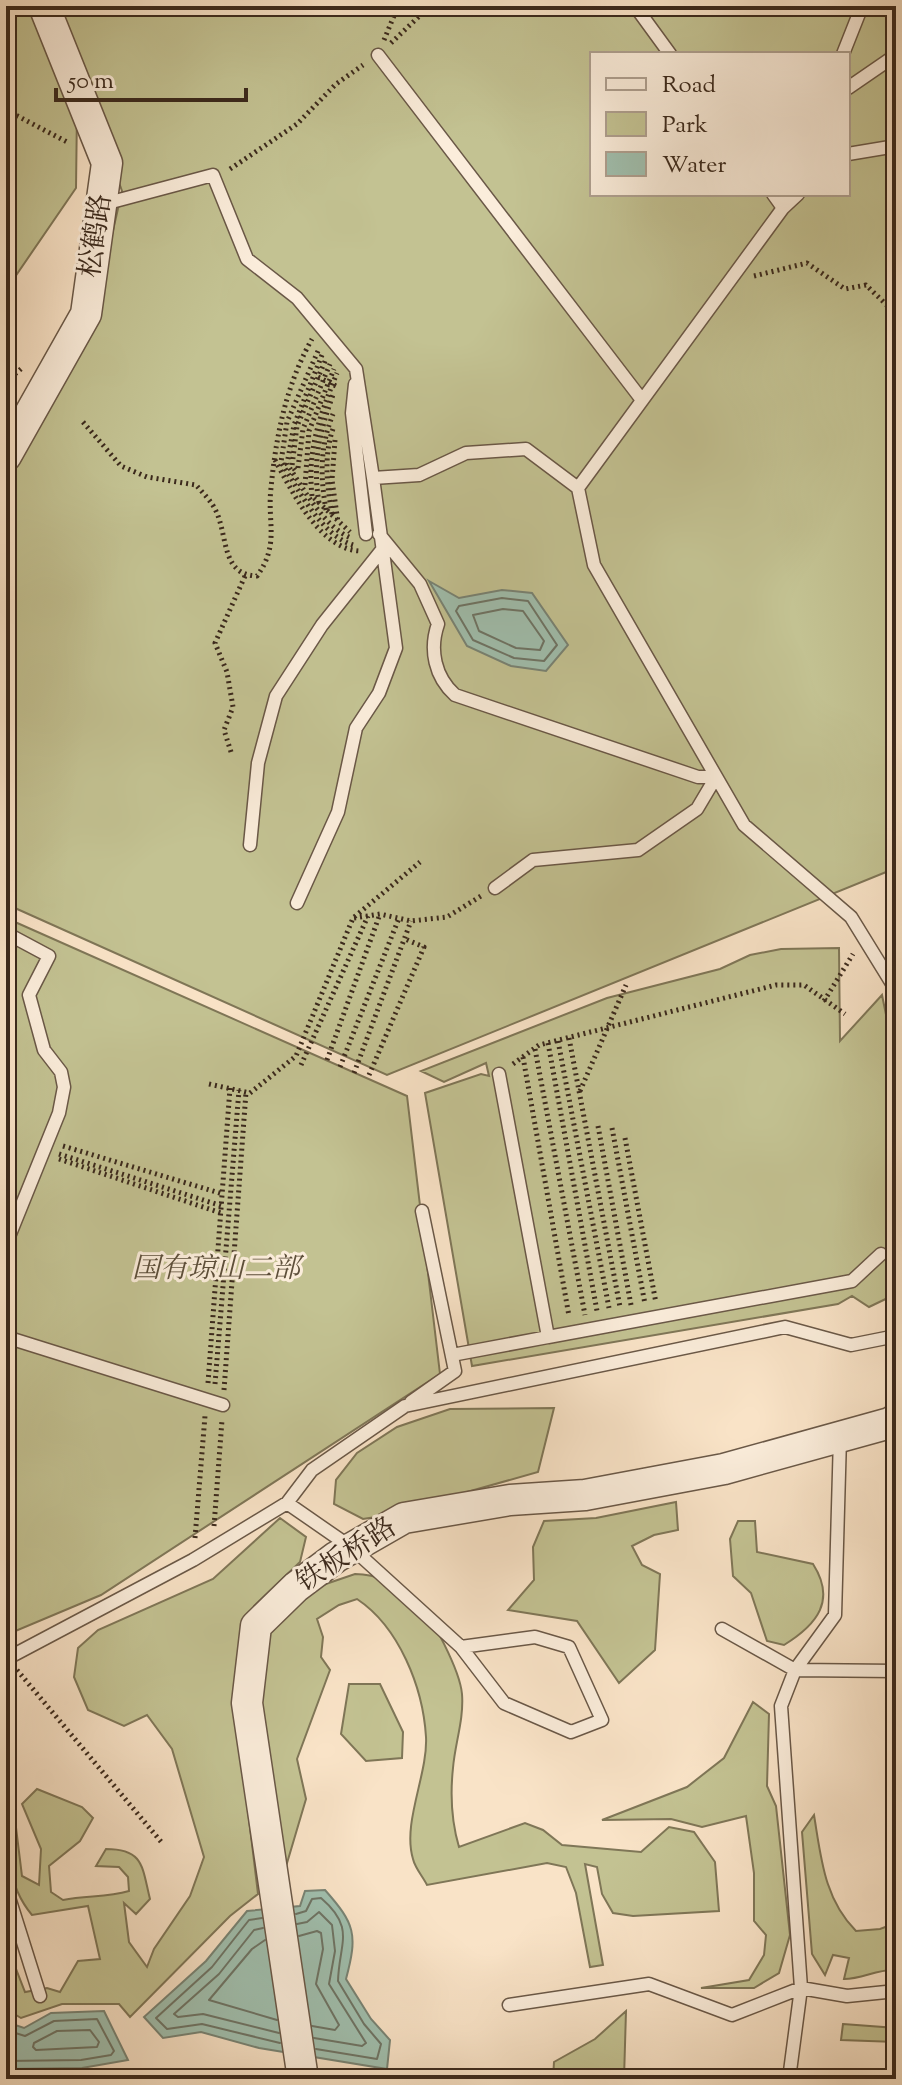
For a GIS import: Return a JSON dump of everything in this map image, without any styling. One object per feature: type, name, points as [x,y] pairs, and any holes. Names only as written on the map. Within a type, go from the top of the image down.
[{"type":"street","name":"松鹤路","points":[[6,456],[86,314],[107,163],[44,6]]},
{"type":"street","name":"铁板桥路","points":[[303,2079],[247,1703],[256,1626],[296,1587],[352,1548],[404,1518],[510,1500],[585,1495],[694,1475],[896,1419]]},
{"type":"lane","points":[[635,6],[669,52]]},
{"type":"lane","points":[[844,52],[862,6]]},
{"type":"lane","points":[[378,55],[642,400]]},
{"type":"lane","points":[[850,87],[896,55]]},
{"type":"lane","points":[[850,154],[896,146]]},
{"type":"lane","points":[[101,205],[213,175],[247,259],[297,298],[339,347],[373,478],[377,541],[396,648],[379,693],[356,728],[338,812],[297,903]]},
{"type":"lane","points":[[774,196],[783,208]]},
{"type":"lane","points":[[783,208],[788,196]]},
{"type":"lane","points":[[578,488],[783,208],[796,196]]},
{"type":"lane","points":[[339,347],[352,413],[361,491],[377,541],[420,584],[438,624],[433,639],[438,674],[455,695],[698,777],[716,777]]},
{"type":"lane","points":[[373,478],[419,475],[466,453],[526,449],[578,488],[594,565],[744,825],[851,917],[896,990]]},
{"type":"lane","points":[[250,845],[258,763],[276,696],[377,541]]},
{"type":"lane","points":[[495,888],[533,860],[638,850],[697,809],[716,777]]},
{"type":"lane","points":[[6,933],[49,956],[29,995],[44,1050],[61,1072],[64,1087],[45,1148],[6,1244]]},
{"type":"lane","points":[[499,1074],[548,1337]]},
{"type":"lane","points":[[7,1658],[193,1560],[287,1503],[312,1470],[455,1371],[422,1211]]},
{"type":"lane","points":[[452,1355],[852,1281],[881,1254]]},
{"type":"lane","points":[[405,1406],[785,1327],[851,1345],[896,1336]]},
{"type":"lane","points":[[6,1337],[214,1402]]},
{"type":"lane","points":[[789,2079],[801,1988],[781,1706],[795,1670],[835,1615],[840,1437]]},
{"type":"lane","points":[[287,1503],[352,1548],[461,1647],[504,1703],[571,1732],[602,1720],[569,1647],[535,1637],[461,1647]]},
{"type":"lane","points":[[722,1629],[795,1670],[896,1671]]},
{"type":"lane","points":[[6,1888],[40,1996]]},
{"type":"lane","points":[[509,2005],[649,1984],[732,2015],[801,1988],[847,1996],[896,1991]]},
{"type":"path","points":[[378,55],[398,6]]},
{"type":"path","points":[[213,175],[232,168],[297,124],[336,84],[378,55],[430,6]]},
{"type":"path","points":[[6,110],[107,163]]},
{"type":"path","points":[[733,276],[759,276],[807,263],[845,289],[866,285],[896,314]]},
{"type":"path","points":[[339,347],[311,341],[300,368],[303,429],[298,502],[339,546],[354,551],[377,541]]},
{"type":"path","points":[[83,422],[121,466],[147,477],[196,485],[216,511],[231,564],[245,576],[257,576],[267,563],[274,540],[269,510],[298,468],[303,429],[328,382],[339,347]]},
{"type":"path","points":[[339,347],[328,382],[303,429],[298,468],[310,498],[343,535],[377,541]]},
{"type":"path","points":[[339,347],[328,382],[303,429],[298,468],[312,496],[344,530],[377,541]]},
{"type":"path","points":[[305,485],[298,468],[303,429],[328,382],[339,347]]},
{"type":"path","points":[[300,368],[328,382]]},
{"type":"path","points":[[303,429],[356,452]]},
{"type":"path","points":[[298,468],[361,491]]},
{"type":"path","points":[[298,468],[312,496]]},
{"type":"path","points":[[298,468],[319,503]]},
{"type":"path","points":[[298,468],[326,510]]},
{"type":"path","points":[[231,752],[224,730],[233,707],[227,672],[215,643],[245,576]]},
{"type":"path","points":[[209,1084],[250,1093],[296,1056],[353,918],[420,862]]},
{"type":"path","points":[[353,918],[380,914],[411,921],[447,917],[495,888]]},
{"type":"path","points":[[327,1060],[380,914]]},
{"type":"path","points":[[301,1065],[368,916]]},
{"type":"path","points":[[340,1067],[399,918]]},
{"type":"path","points":[[354,1073],[411,921]]},
{"type":"path","points":[[824,1001],[864,937]]},
{"type":"path","points":[[369,1075],[424,947],[405,939]]},
{"type":"path","points":[[580,1091],[626,985]]},
{"type":"path","points":[[499,1074],[548,1043],[776,985],[804,985],[845,1014]]},
{"type":"path","points":[[569,1038],[580,1091],[611,1326]]},
{"type":"path","points":[[558,1041],[611,1326]]},
{"type":"path","points":[[548,1043],[611,1326]]},
{"type":"path","points":[[535,1049],[611,1326]]},
{"type":"path","points":[[523,1057],[573,1333]]},
{"type":"path","points":[[212,1548],[214,1402],[230,1088]]},
{"type":"path","points":[[193,1560],[214,1402],[243,1091]]},
{"type":"path","points":[[214,1402],[243,1091]]},
{"type":"path","points":[[598,1126],[611,1326]]},
{"type":"path","points":[[612,1128],[653,1318]]},
{"type":"path","points":[[625,1138],[653,1318]]},
{"type":"path","points":[[45,1148],[223,1194]]},
{"type":"path","points":[[45,1148],[222,1209]]},
{"type":"path","points":[[7,1658],[163,1844]]},
{"type":"green space","points":[[6,6],[36,6],[77,109],[76,188],[6,290]]},
{"type":"green space","points":[[57,6],[896,6],[896,868],[387,1075],[6,904],[6,483],[93,318],[122,191]]},
{"type":"green space","name":"国有琼山二部","points":[[6,918],[407,1096],[440,1374],[101,1595],[6,1635]]},
{"type":"green space","points":[[839,948],[840,1041],[882,995],[896,1064],[896,1294],[869,1307],[852,1296],[838,1304],[472,1366],[425,1093],[481,1074],[489,1076],[486,1063],[444,1082],[421,1071],[607,998],[720,969],[750,955],[781,949]]},
{"type":"green space","points":[[554,1408],[538,1472],[363,1519],[334,1504],[336,1480],[357,1453],[397,1427],[450,1409]]},
{"type":"green space","points":[[676,1502],[678,1530],[654,1535],[632,1546],[642,1565],[660,1574],[655,1650],[619,1683],[577,1621],[508,1610],[534,1580],[533,1547],[544,1521],[596,1518]]},
{"type":"green space","points":[[280,1518],[306,1537],[300,1562],[254,1606],[234,1694],[258,1894],[230,1916],[130,2017],[119,2004],[62,2004],[21,2018],[6,2009],[6,1943],[25,1992],[47,1988],[60,1992],[78,1961],[100,1959],[88,1906],[32,1915],[23,1902],[8,1859],[6,1797],[12,1795],[22,1876],[39,1885],[41,1849],[22,1804],[37,1789],[82,1807],[93,1818],[80,1841],[49,1866],[51,1892],[63,1900],[129,1891],[128,1877],[119,1867],[96,1866],[106,1849],[135,1856],[143,1869],[150,1899],[136,1914],[124,1903],[129,1942],[147,1967],[154,1949],[190,1896],[204,1857],[172,1749],[147,1715],[124,1726],[88,1710],[74,1677],[78,1648],[98,1630],[213,1579]]},
{"type":"green space","points":[[738,1521],[755,1521],[757,1552],[813,1564],[820,1577],[823,1600],[820,1610],[806,1629],[784,1645],[767,1641],[751,1593],[733,1576],[730,1539]]},
{"type":"green space","points":[[355,1574],[387,1581],[416,1600],[451,1658],[462,1694],[451,1798],[459,1847],[525,1823],[543,1830],[562,1845],[641,1852],[669,1827],[694,1832],[715,1862],[719,1911],[633,1916],[613,1913],[602,1894],[597,1867],[585,1864],[603,1965],[590,1967],[576,1893],[566,1867],[547,1863],[427,1885],[414,1862],[410,1845],[426,1751],[420,1698],[396,1642],[385,1625],[357,1599],[339,1605],[317,1619],[323,1637],[321,1657],[330,1670],[297,1759],[306,1799],[282,1880],[261,1698],[270,1630],[320,1586]]},
{"type":"green space","points":[[349,1684],[380,1684],[403,1732],[402,1758],[366,1761],[341,1734]]},
{"type":"green space","points":[[753,1702],[769,1714],[767,1786],[776,1806],[790,1935],[779,1973],[754,1988],[701,1988],[749,1980],[764,1955],[766,1935],[754,1921],[754,1873],[746,1816],[702,1827],[671,1819],[602,1820],[687,1787],[724,1758]]},
{"type":"green space","points":[[814,1815],[830,1891],[845,1919],[856,1931],[880,1929],[896,1923],[893,1970],[844,1979],[849,1958],[833,1955],[825,1975],[812,1954],[802,1832]]},
{"type":"green space","points":[[626,2011],[624,2079],[553,2079],[554,2062],[595,2039]]},
{"type":"green space","points":[[843,2024],[896,2028],[896,2042],[841,2040]]},
{"type":"water","points":[[429,581],[459,598],[502,590],[532,593],[568,645],[546,671],[511,666],[467,646]]},
{"type":"water","points":[[325,1890],[343,1912],[351,1930],[352,1951],[346,1979],[371,2019],[390,2040],[387,2069],[259,2048],[201,2032],[163,2038],[144,2017],[206,1961],[247,1911],[300,1906],[305,1891]]},
{"type":"water","points":[[104,2011],[128,2060],[82,2068],[6,2069],[6,2022],[24,2028],[51,2013]]}]
